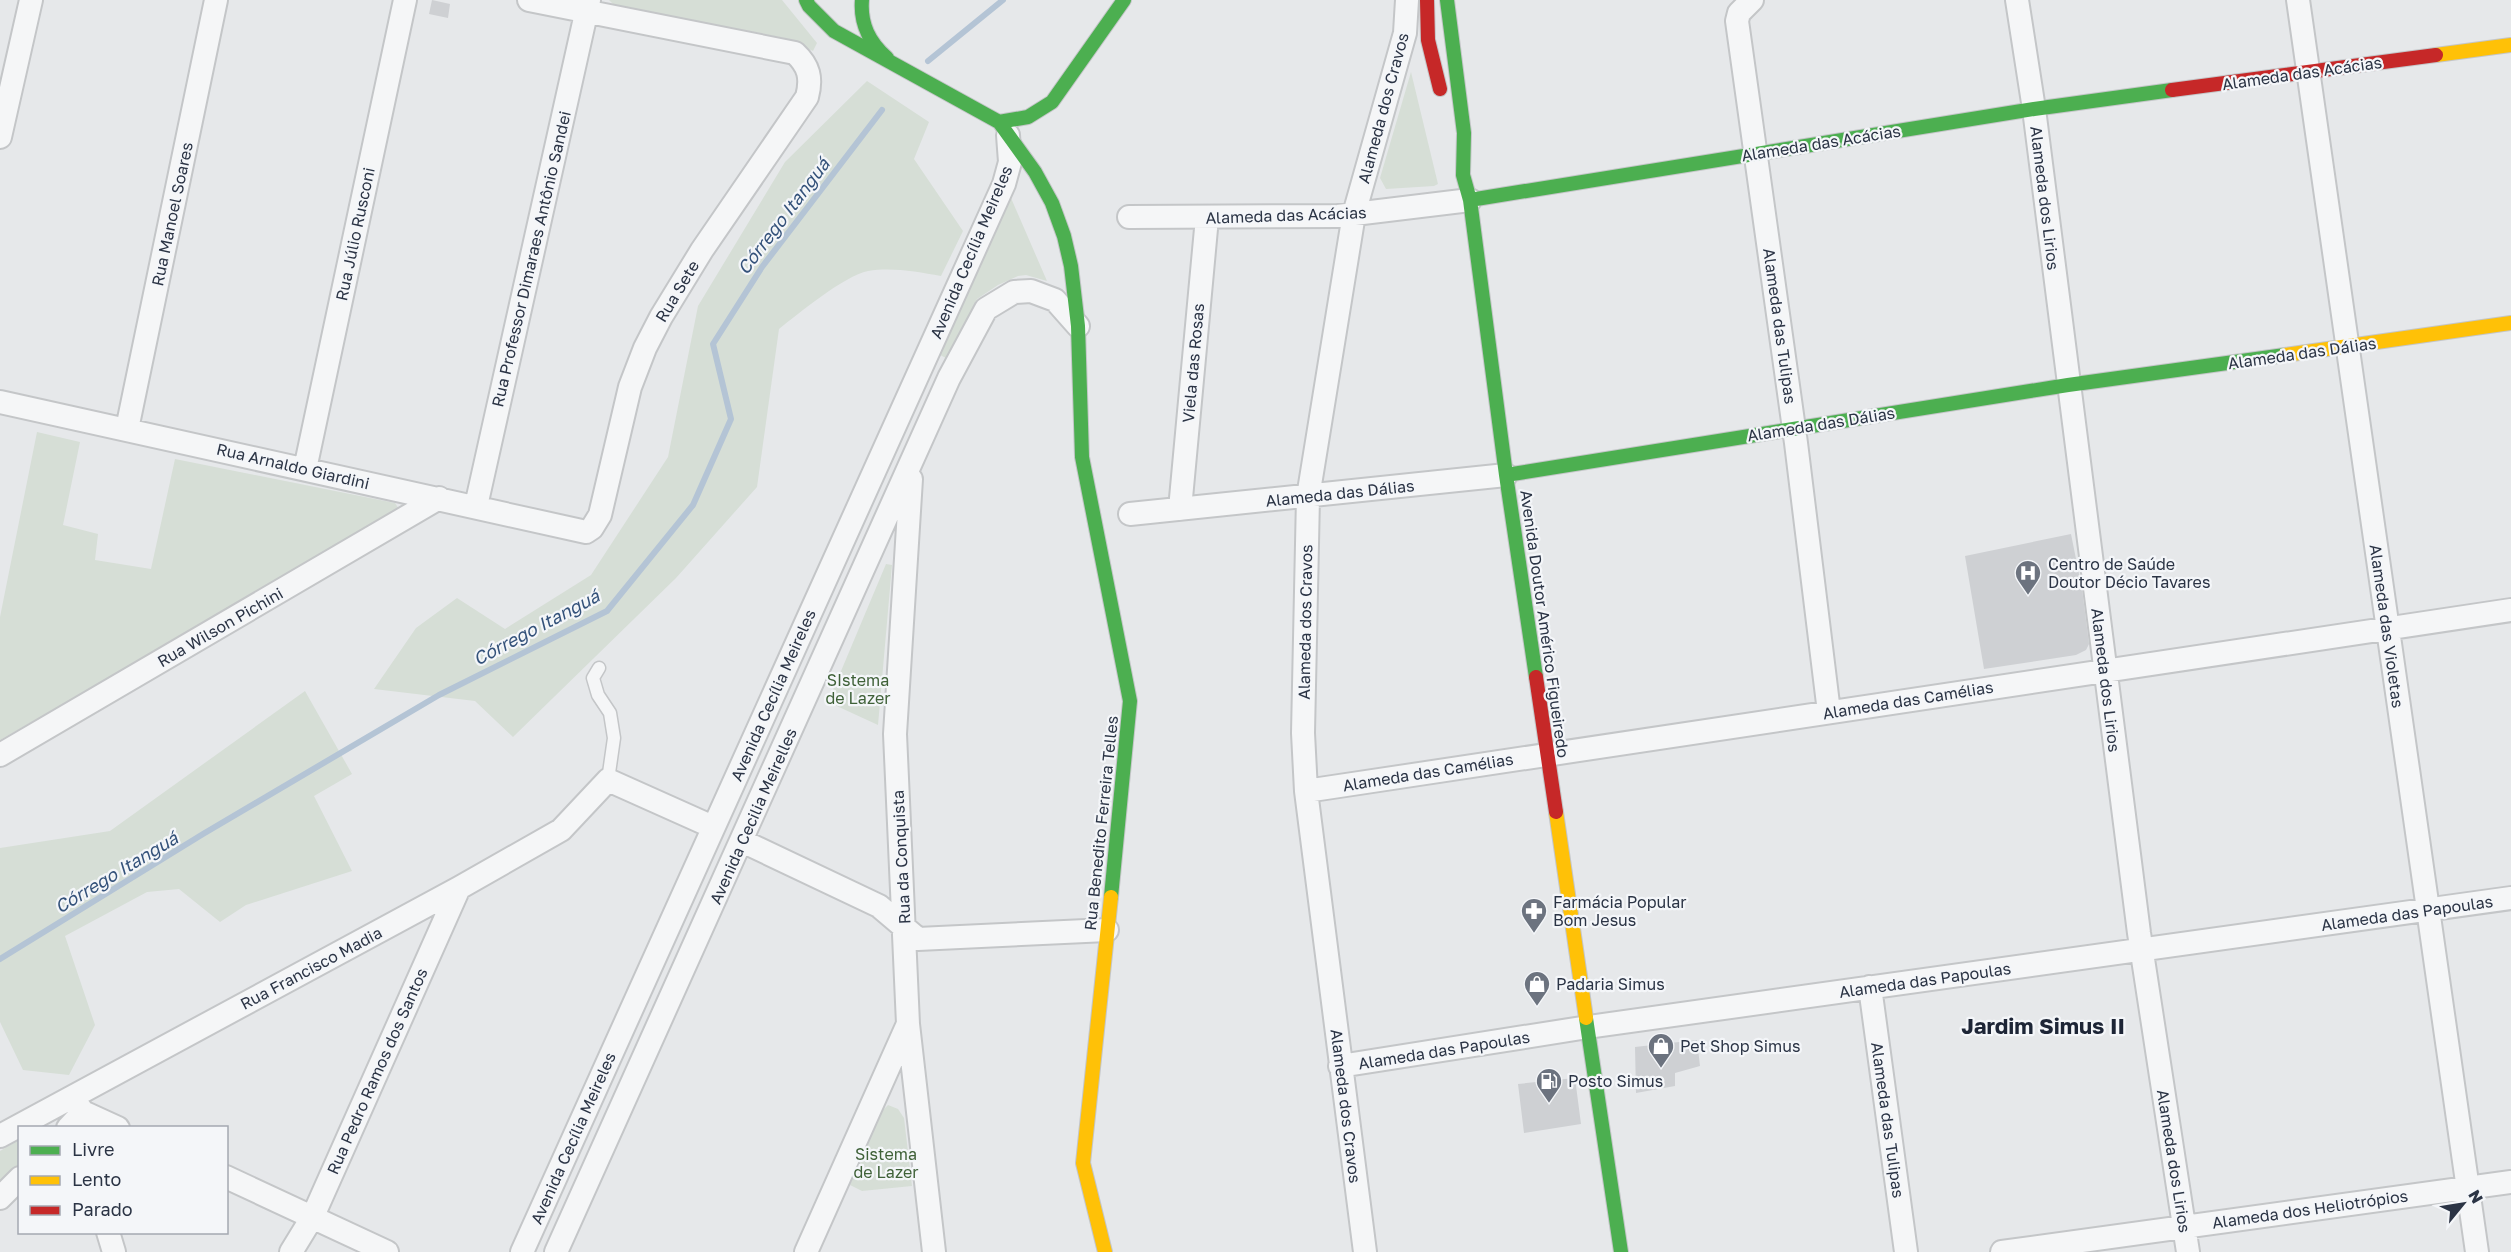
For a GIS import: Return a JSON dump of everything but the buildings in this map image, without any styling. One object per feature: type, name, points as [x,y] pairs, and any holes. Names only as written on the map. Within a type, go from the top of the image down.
[{"type":"main road","points":[[806,0],[834,31],[1004,129],[1041,112],[1052,102],[1124,0]]},
{"type":"main road","points":[[862,0],[862,20],[870,42],[908,73]]},
{"type":"main road","points":[[1427,0],[1428,40],[1462,175]]},
{"type":"main road","name":"Avenida Doutor Américo Figueiredo","points":[[1448,0],[1464,133],[1462,175],[1470,200],[1506,475],[1621,1252]]},
{"type":"main road","name":"Alameda das Acácias","points":[[1470,200],[2034,109],[2511,45]]},
{"type":"main road","name":"Rua Benedito Ferreira Telles","points":[[1004,129],[1035,172],[1052,203],[1064,236],[1071,266],[1078,326],[1082,457],[1130,701],[1083,1163],[1106,1252]]},
{"type":"main road","name":"Alameda das Dálias","points":[[1506,475],[2068,385],[2511,323]]},
{"type":"street","points":[[0,137],[31,0]]},
{"type":"street","name":"Rua Manoel Soares","points":[[127,429],[216,0]]},
{"type":"street","name":"Rua Júlio Rusconi","points":[[305,469],[405,0]]},
{"type":"street","points":[[528,0],[587,6]]},
{"type":"street","name":"Alameda dos Cravos","points":[[1365,1252],[1306,790],[1303,733],[1308,496],[1354,214],[1405,33],[1407,0]]},
{"type":"street","name":"Alameda dos Lirios","points":[[2017,0],[2034,109],[2142,949],[2188,1252]]},
{"type":"street","name":"Alameda das Violetas","points":[[2298,0],[2387,628],[2470,1188],[2477,1252]]},
{"type":"street","name":"Rua Sete","points":[[586,532],[592,528],[600,516],[630,387],[645,348],[702,250],[807,97],[811,84],[809,70],[795,53],[587,6]]},
{"type":"street","name":"Rua Professor Dimaraes Antônio Sandei","points":[[476,506],[587,6]]},
{"type":"street","name":"Alameda das Tulipas","points":[[1745,6],[1737,21],[1794,428],[1829,712]]},
{"type":"street","name":"Avenida Cecília Meireles","points":[[522,1252],[1004,184],[1010,162],[1004,129]]},
{"type":"street","name":"Alameda das Acácias","points":[[1130,217],[1207,218],[1354,214],[1470,200]]},
{"type":"street","name":"Viela das Rosas","points":[[1180,509],[1207,218]]},
{"type":"street","name":"Avenida Cecilia Meirelles","points":[[556,1252],[949,378],[986,309],[1014,292],[1031,291],[1054,300],[1078,326]]},
{"type":"street","points":[[922,366],[949,378]]},
{"type":"street","name":"Rua Arnaldo Giardini","points":[[0,402],[586,532]]},
{"type":"street","name":"Rua da Conquista","points":[[913,461],[895,734],[908,1024],[934,1252]]},
{"type":"street","name":"Alameda das Dálias","points":[[1130,514],[1506,475]]},
{"type":"street","name":"Rua Wilson Pichini","points":[[0,755],[440,498]]},
{"type":"street","name":"Alameda das Camélias","points":[[1306,790],[2511,610]]},
{"type":"street","points":[[608,780],[713,827]]},
{"type":"street","name":"Rua Francisco Madia","points":[[49,1126],[89,1118],[459,888],[561,830],[608,780]]},
{"type":"street","points":[[742,841],[879,906],[918,939],[1107,930]]},
{"type":"street","name":"Rua Pedro Ramos dos Santos","points":[[291,1252],[313,1216],[459,888]]},
{"type":"street","name":"Alameda das Papoulas","points":[[1340,1066],[1588,1027],[2511,898]]},
{"type":"street","name":"Alameda das Tulipas","points":[[1870,987],[1906,1252]]},
{"type":"street","points":[[807,1252],[908,1024]]},
{"type":"street","points":[[869,1112],[881,1099],[891,1093],[914,1089]]},
{"type":"street","name":"Rua Francisco Madia","points":[[0,1136],[18,1132]]},
{"type":"street","points":[[228,1178],[387,1252]]},
{"type":"street","points":[[0,1198],[18,1180]]},
{"type":"street","name":"Alameda dos Heliotrópios","points":[[2002,1252],[2511,1182]]},
{"type":"street","points":[[108,1234],[114,1252]]},
{"type":"lane","points":[[599,668],[593,678],[598,695],[610,713],[614,738],[608,780]]},
{"type":"green space","points":[[609,0],[782,0],[817,43],[813,51],[784,38],[614,5]]},
{"type":"green space","points":[[1411,72],[1438,184],[1386,189],[1380,178]]},
{"type":"green space","points":[[867,81],[929,122],[914,159],[963,231],[941,276],[896,270],[877,270],[858,274],[835,287],[779,329],[757,487],[676,578],[513,737],[475,701],[374,689],[416,628],[457,598],[505,629],[591,575],[668,457],[698,306],[785,162]]},
{"type":"green space","points":[[1011,198],[1047,281],[1026,275],[1018,276],[998,285],[977,299],[948,359],[938,354]]},
{"type":"green space","points":[[37,432],[80,442],[63,525],[98,534],[95,560],[151,569],[175,459],[395,503],[401,512],[0,740],[0,617]]},
{"type":"green space","name":"SIstema de Lazer","points":[[886,564],[892,565],[878,725],[828,702]]},
{"type":"green space","points":[[305,691],[352,774],[314,796],[352,871],[246,905],[220,922],[179,889],[147,892],[65,936],[95,1025],[69,1075],[23,1070],[0,1022],[0,848],[110,831]]},
{"type":"green space","name":"Sistema de Lazer","points":[[888,1105],[898,1109],[904,1118],[912,1186],[862,1191],[850,1185],[879,1114]]},
{"type":"green space","points":[[18,1141],[18,1165],[0,1183],[0,1151]]},
{"type":"waterway","name":"Córrego Itanguá","points":[[928,61],[1003,0]]},
{"type":"waterway","name":"Córrego Itanguá","points":[[0,959],[203,834],[439,695],[607,611],[693,505],[731,419],[713,344],[762,267],[882,110]]},
{"type":"traffic: fast","points":[[806,0],[834,31],[999,122],[1028,117],[1052,102],[1124,0]]},
{"type":"traffic: fast","points":[[862,0],[864,25],[867,32],[875,46],[887,58]]},
{"type":"traffic: fast","points":[[1447,0],[1464,133],[1463,175],[1470,200],[1506,475],[1536,677]]},
{"type":"traffic: fast","points":[[1470,200],[2034,109],[2172,90]]},
{"type":"traffic: fast","points":[[999,122],[1035,172],[1052,203],[1064,236],[1071,266],[1078,326],[1082,457],[1130,701],[1111,897]]},
{"type":"traffic: fast","points":[[1506,475],[2068,385],[2285,355]]},
{"type":"traffic: fast","points":[[1586,1018],[1621,1252]]},
{"type":"traffic: slow","points":[[2436,55],[2511,45]]},
{"type":"traffic: slow","points":[[2285,355],[2511,323]]},
{"type":"traffic: slow","points":[[1556,812],[1586,1018]]},
{"type":"traffic: slow","points":[[1105,1252],[1083,1163],[1111,897]]},
{"type":"traffic: jam","points":[[1427,0],[1428,40],[1440,89]]},
{"type":"traffic: jam","points":[[2172,90],[2436,55]]},
{"type":"traffic: jam","points":[[1536,677],[1556,812]]},
{"type":"place","name":"Centro de Saúde Doutor Décio Tavares","points":[[2028,596]]},
{"type":"place","name":"Farmácia Popular Bom Jesus","points":[[1534,934]]},
{"type":"place","name":"Padaria Simus","points":[[1537,1007]]},
{"type":"place","name":"Pet Shop Simus","points":[[1661,1069]]},
{"type":"place","name":"Posto Simus","points":[[1549,1104]]},
{"type":"district","name":"Jardim Simus II","points":[[2043,1025]]}]
